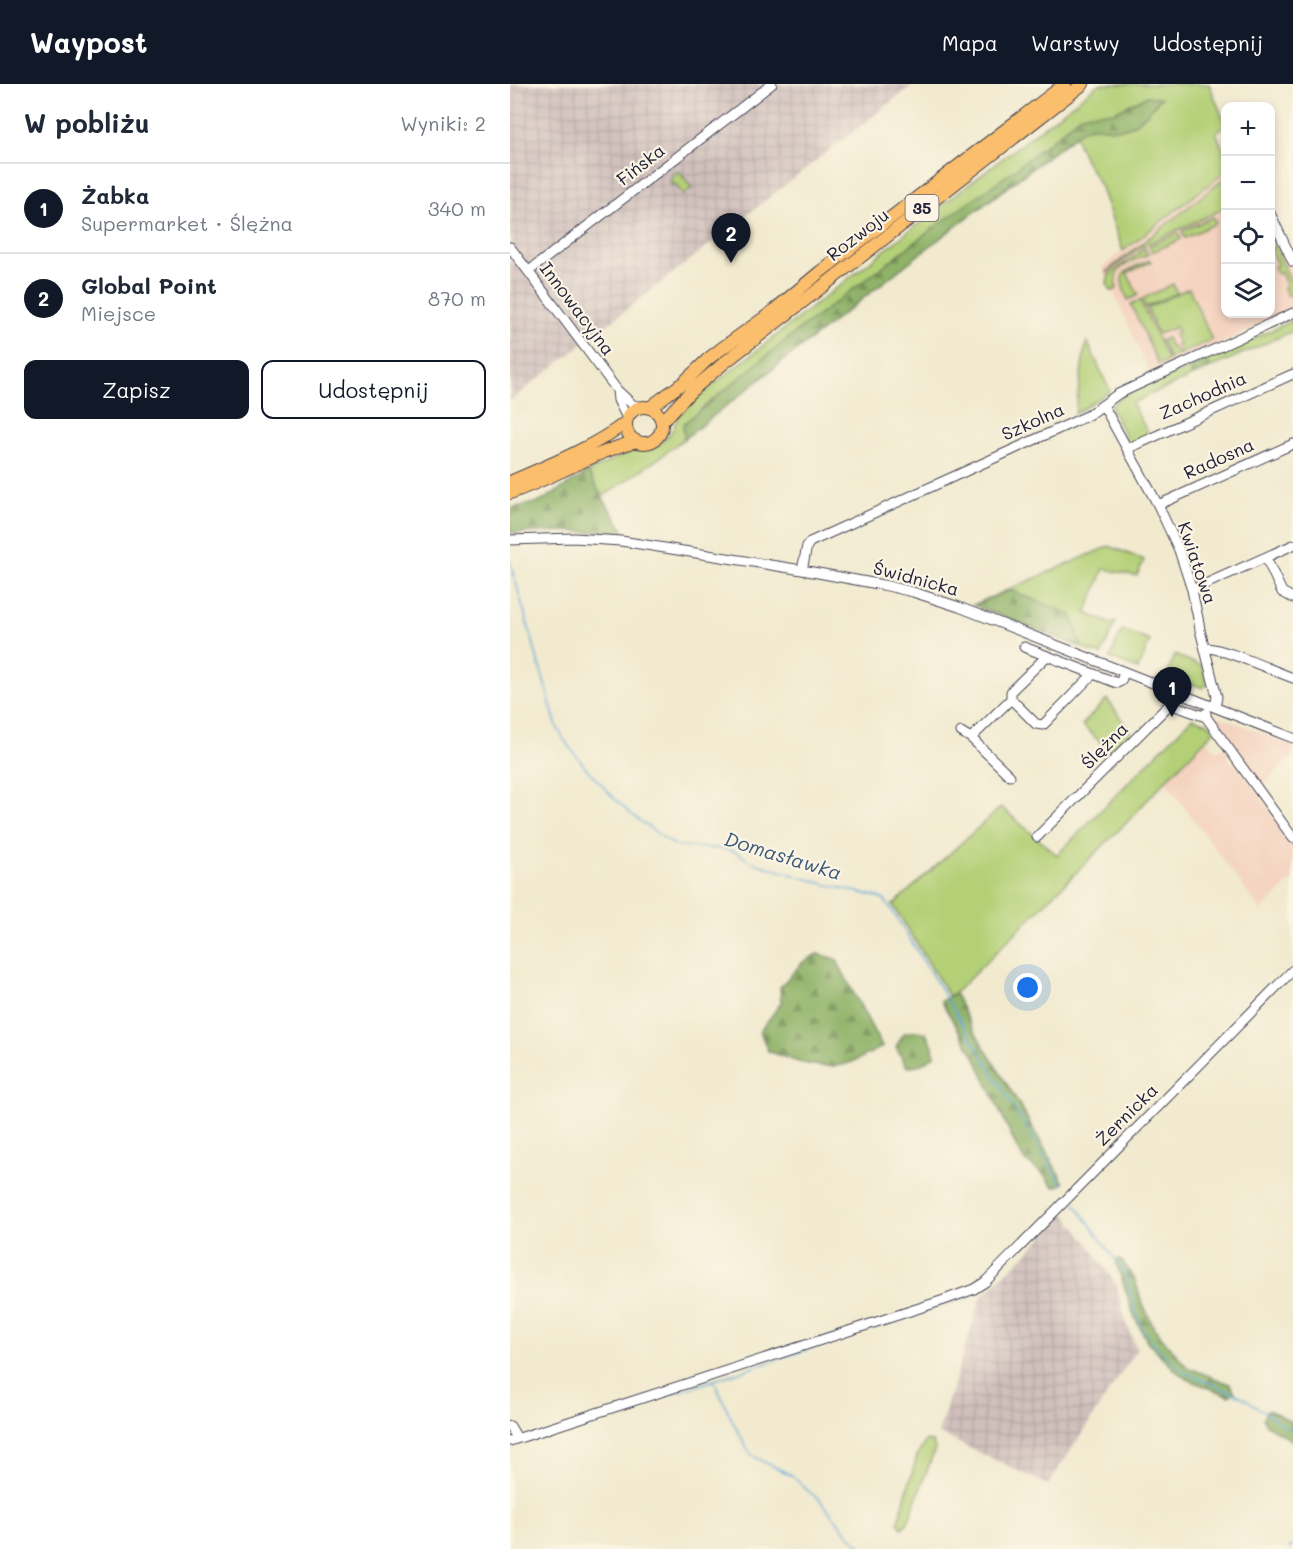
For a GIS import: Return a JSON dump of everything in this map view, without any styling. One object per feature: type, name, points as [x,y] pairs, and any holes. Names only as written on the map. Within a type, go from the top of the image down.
[{"type":"main road","name":"Rozwoju","points":[[645,408],[684,382],[715,353],[767,316],[1065,84]]},
{"type":"main road","name":"Rozwoju","points":[[662,422],[691,391],[724,363],[1083,84]]},
{"type":"main road","name":"35","points":[[510,482],[572,454],[609,433],[626,420],[632,411],[645,408]]},
{"type":"main road","points":[[645,408],[656,412],[662,422]]},
{"type":"main road","points":[[626,420],[629,435],[637,441]]},
{"type":"main road","name":"35","points":[[510,494],[593,456],[637,441],[646,442],[656,438],[661,432],[662,422]]},
{"type":"street","name":"Fińska","points":[[529,272],[772,84]]},
{"type":"street","points":[[1275,224],[1293,262]]},
{"type":"street","name":"Innowacyjna","points":[[510,247],[617,390],[633,405],[645,408]]},
{"type":"street","name":"Szkolna","points":[[802,570],[810,542],[1089,415],[1118,394],[1293,313]]},
{"type":"street","name":"Zachodnia","points":[[1127,448],[1293,374]]},
{"type":"street","name":"Innowacyjna","points":[[617,390],[618,400],[626,420]]},
{"type":"street","name":"Kwiatowa","points":[[1103,405],[1158,505],[1179,550],[1192,590],[1217,697],[1206,717]]},
{"type":"street","name":"Radosna","points":[[1158,505],[1293,444]]},
{"type":"street","name":"Świdnicka","points":[[510,540],[596,538],[621,541],[802,570],[913,592],[1293,738]]},
{"type":"street","points":[[1192,590],[1293,545]]},
{"type":"street","points":[[1266,558],[1282,592],[1293,598]]},
{"type":"street","points":[[1024,647],[1117,683],[1121,681],[1124,672]]},
{"type":"street","points":[[1205,648],[1209,647],[1293,678]]},
{"type":"street","points":[[1047,656],[1011,692],[1011,699],[1036,724],[1043,725],[1093,674]]},
{"type":"street","points":[[971,738],[1011,699]]},
{"type":"street","name":"Ślężna","points":[[1037,837],[1170,704],[1206,717]]},
{"type":"street","points":[[1206,717],[1293,838]]},
{"type":"street","points":[[961,732],[971,738],[1010,776]]},
{"type":"street","name":"Żernicka","points":[[513,1439],[974,1289],[985,1282],[1293,970]]},
{"type":"street","points":[[510,1426],[513,1439]]},
{"type":"shaded area","points":[[510,84],[914,84],[510,401]]},
{"type":"shaded area","points":[[1221,175],[1221,318],[1275,318],[1275,239],[1293,279],[1293,310],[1150,374],[1102,267]]},
{"type":"shaded area","points":[[1210,713],[1293,745],[1293,755],[1262,786],[1209,715]]},
{"type":"shaded area","points":[[1206,739],[1216,751],[1225,747],[1231,763],[1236,763],[1293,840],[1293,879],[1261,911],[1165,781]]},
{"type":"shaded area","points":[[1065,1213],[1117,1286],[1126,1324],[1137,1349],[1048,1485],[938,1433],[981,1297]]},
{"type":"green space","points":[[1099,84],[1209,84],[1221,113],[1221,129],[1216,132],[1221,144],[1221,175],[1123,251],[1100,185],[1085,160],[1075,136],[922,252],[658,459],[602,497],[588,472],[633,450],[650,449],[659,445],[672,431],[679,415],[700,395]]},
{"type":"green space","points":[[1147,96],[1161,98],[1140,120],[1125,128],[1092,127],[1075,135],[684,439],[683,424],[786,340],[1014,170],[1079,116],[1114,112]]},
{"type":"green space","points":[[679,171],[692,188],[683,195],[675,184],[672,185],[670,182],[672,176]]},
{"type":"green space","points":[[1221,181],[1221,210],[1139,248],[1106,272]]},
{"type":"green space","points":[[1213,217],[1216,223],[1185,238],[1182,231]]},
{"type":"green space","points":[[1178,233],[1181,239],[1152,252],[1149,246]]},
{"type":"green space","points":[[1275,246],[1293,286],[1293,300],[1290,294],[1287,295],[1284,287],[1287,286],[1281,273],[1278,274],[1275,269],[1277,265]]},
{"type":"green space","points":[[1145,248],[1148,254],[1120,270],[1116,281],[1117,289],[1111,291],[1107,283],[1109,275]]},
{"type":"green space","points":[[1150,260],[1151,262],[1127,273],[1138,295],[1128,300],[1122,283],[1124,273]]},
{"type":"green space","points":[[1173,284],[1177,293],[1146,307],[1142,299]]},
{"type":"green space","points":[[1189,288],[1212,340],[1169,359],[1161,340],[1167,338],[1171,348],[1173,347],[1176,353],[1180,352],[1174,334],[1178,331],[1176,327],[1158,334],[1147,308]]},
{"type":"green space","points":[[1140,300],[1168,361],[1162,364],[1161,362],[1158,364],[1131,304]]},
{"type":"green space","points":[[1293,320],[1293,331],[1132,403],[1149,435],[1132,443],[1128,441],[1110,407],[1115,402],[1140,387],[1180,372],[1230,347],[1234,348]]},
{"type":"green space","points":[[1087,341],[1110,391],[1075,414],[1084,354]]},
{"type":"green space","points":[[1205,361],[1212,367],[1192,376],[1190,371],[1192,367]]},
{"type":"green space","points":[[588,472],[624,533],[565,531],[510,533],[510,508],[540,502]]},
{"type":"green space","points":[[1109,546],[1144,560],[1137,576],[1104,569],[1086,613],[1111,624],[1116,622],[1101,655],[973,605]]},
{"type":"green space","points":[[1010,590],[1072,615],[1082,647],[973,605]]},
{"type":"green space","points":[[1122,630],[1150,641],[1138,669],[1110,658]]},
{"type":"green space","points":[[1175,655],[1202,666],[1207,684],[1203,688],[1192,684],[1185,687],[1165,679]]},
{"type":"green space","points":[[1107,699],[1132,734],[1113,754],[1082,725]]},
{"type":"green space","points":[[1192,718],[1208,723],[1214,731],[1130,819],[955,993],[949,996],[893,905],[1001,807],[1057,855]]},
{"type":"green space","points":[[817,954],[836,959],[882,1047],[847,1064],[814,1065],[768,1051],[760,1031],[781,1003],[780,987],[803,962]]},
{"type":"green space","points":[[955,993],[971,1026],[1064,1183],[1054,1187],[1043,1174],[1024,1160],[975,1057],[941,1001]]},
{"type":"green space","points":[[917,1031],[926,1033],[933,1046],[934,1056],[922,1064],[907,1067],[896,1047],[904,1033]]},
{"type":"green space","points":[[1119,1259],[1135,1279],[1140,1297],[1154,1328],[1187,1367],[1230,1384],[1235,1392],[1229,1396],[1187,1379],[1147,1341],[1134,1316],[1117,1265],[1116,1260]]},
{"type":"green space","points":[[1267,1410],[1293,1423],[1293,1441],[1266,1425],[1263,1418]]},
{"type":"green space","points":[[926,1440],[933,1442],[935,1449],[908,1522],[902,1528],[898,1522],[917,1456]]},
{"type":"waterway","name":"Domasławka","points":[[510,562],[557,727],[586,768],[632,815],[678,846],[736,852],[754,863],[884,900],[1062,1185]]},
{"type":"waterway","name":"Domasławka","points":[[1075,1204],[1125,1273],[1141,1327],[1156,1346],[1184,1372],[1243,1397],[1293,1432]]},
{"type":"waterway","points":[[528,1441],[971,1296]]},
{"type":"waterway","points":[[714,1381],[750,1453],[793,1476],[819,1499],[864,1549]]},
{"type":"waterway","points":[[1289,1549],[1293,1545]]},
{"type":"place","name":"Global Point","points":[[731,263]]},
{"type":"place","name":"Żabka","points":[[1172,717]]}]
